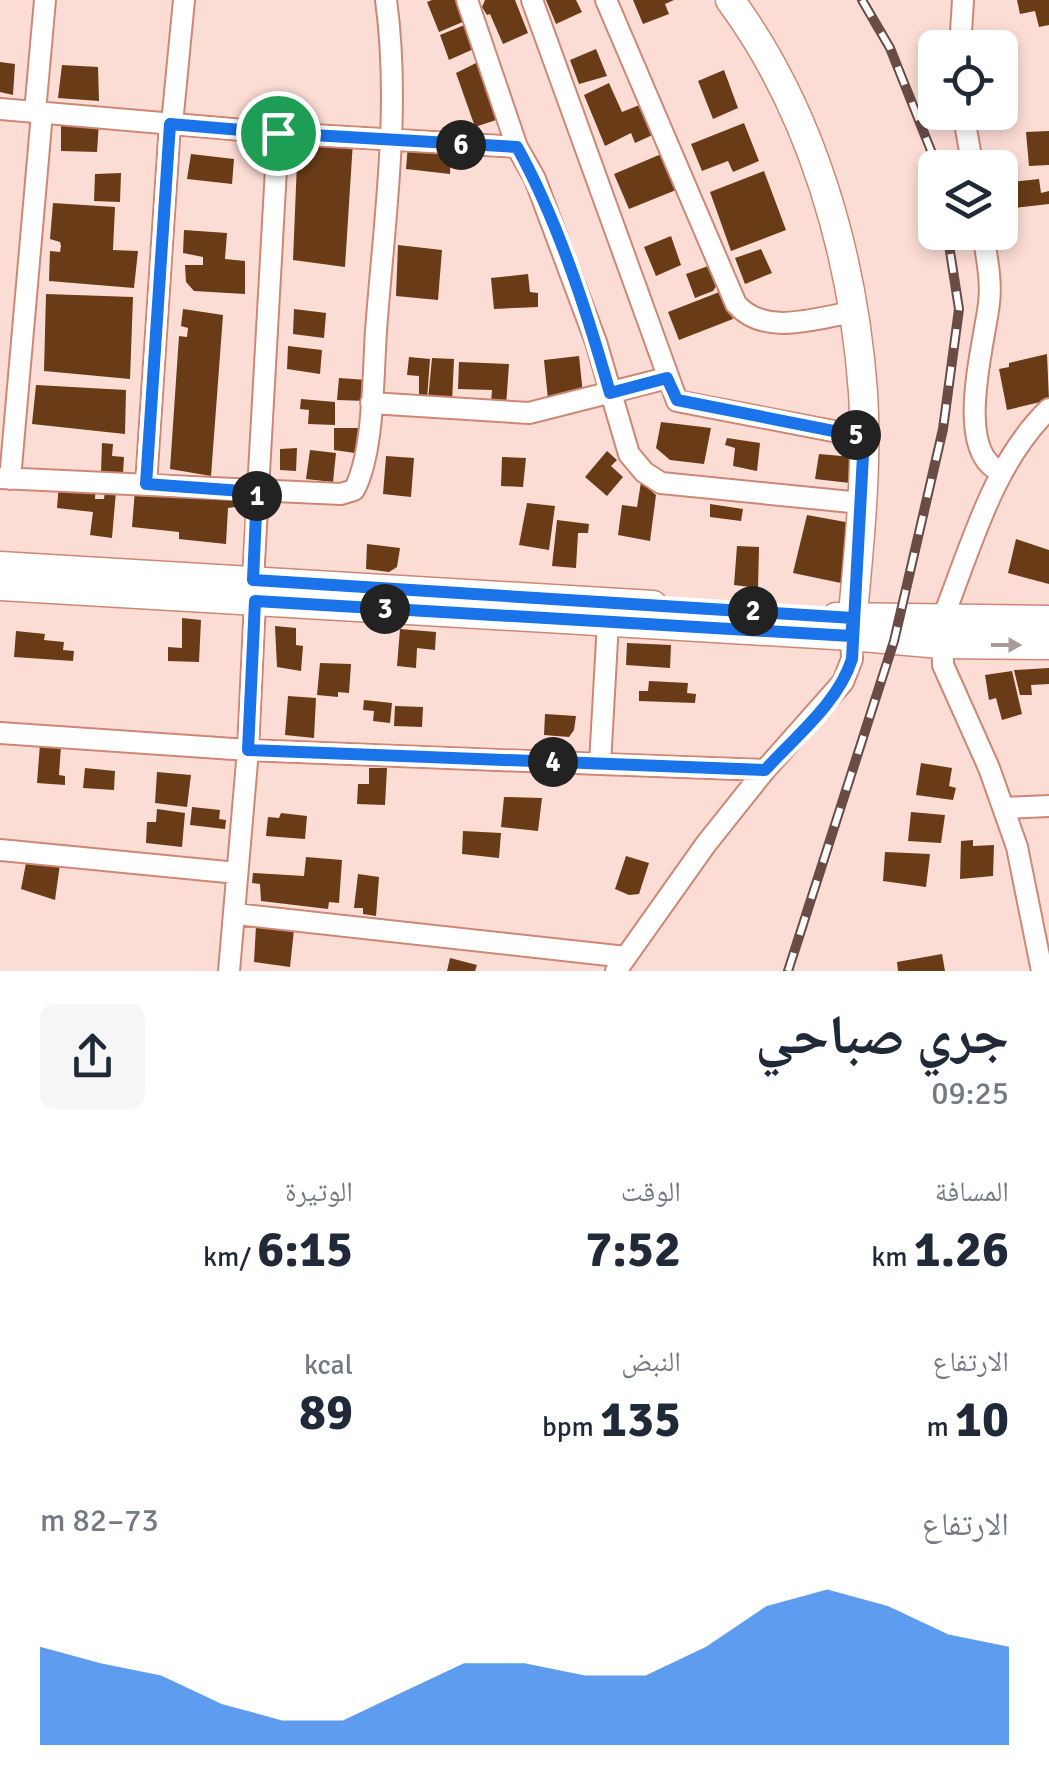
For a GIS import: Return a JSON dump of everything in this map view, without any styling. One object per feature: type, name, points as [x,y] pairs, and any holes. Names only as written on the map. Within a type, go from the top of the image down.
[{"type":"main road","points":[[730,0],[752,30],[796,114],[827,198],[854,312],[864,437],[852,627]]},
{"type":"main road","points":[[0,566],[608,622],[852,627]]},
{"type":"main road","points":[[0,586],[254,591],[941,632],[1049,645]]},
{"type":"main road","points":[[941,632],[1049,620]]},
{"type":"street","points":[[45,0],[5,478],[342,494],[354,490],[364,465],[371,403],[390,140],[391,46],[386,0]]},
{"type":"street","points":[[146,484],[171,124],[184,0]]},
{"type":"street","points":[[467,0],[517,147],[534,179],[596,342],[629,454],[644,472],[661,483],[861,503]]},
{"type":"street","points":[[532,0],[677,400],[864,437]]},
{"type":"street","points":[[606,0],[736,304],[746,316],[761,322],[854,312]]},
{"type":"street","points":[[961,30],[963,0]]},
{"type":"street","points":[[0,110],[278,133],[517,147]]},
{"type":"street","points":[[228,971],[248,750],[257,492],[278,133]]},
{"type":"street","points":[[985,250],[990,298],[975,376],[976,411],[983,458],[990,468],[1002,472]]},
{"type":"street","points":[[371,403],[529,413],[667,378]]},
{"type":"street","points":[[1042,971],[1017,847],[950,684],[941,632],[1002,472],[1021,440],[1049,409]]},
{"type":"street","points":[[600,764],[608,622]]},
{"type":"street","points":[[236,914],[621,964],[706,844],[843,682],[852,659],[852,627]]},
{"type":"street","points":[[0,733],[248,750],[765,770]]},
{"type":"street","points":[[1004,808],[1049,806]]},
{"type":"street","points":[[0,850],[237,873]]},
{"type":"building","points":[[457,0],[465,21],[439,32],[427,2]]},
{"type":"building","points":[[485,0],[515,0],[528,33],[503,44],[490,14],[482,7]]},
{"type":"building","points":[[546,0],[576,0],[582,12],[556,24]]},
{"type":"building","points":[[633,0],[674,0],[665,4],[669,14],[643,24]]},
{"type":"building","points":[[1017,0],[1049,0],[1049,25],[1039,27],[1035,11],[1020,14]]},
{"type":"building","points":[[467,24],[476,48],[449,60],[440,35]]},
{"type":"building","points":[[596,49],[607,76],[579,84],[570,60]]},
{"type":"building","points":[[480,61],[502,118],[475,127],[456,73]]},
{"type":"building","points":[[0,62],[15,64],[13,95],[0,92]]},
{"type":"building","points":[[62,65],[98,67],[99,101],[58,98]]},
{"type":"building","points":[[724,70],[738,108],[713,119],[698,81]]},
{"type":"building","points":[[609,83],[622,112],[647,102],[659,132],[635,143],[631,133],[605,146],[584,95]]},
{"type":"building","points":[[61,118],[99,122],[97,152],[61,151]]},
{"type":"building","points":[[744,123],[759,161],[733,172],[728,161],[702,171],[691,144]]},
{"type":"building","points":[[1049,131],[1049,165],[1029,166],[1026,132]]},
{"type":"building","points":[[298,138],[353,141],[345,267],[293,260]]},
{"type":"building","points":[[408,144],[451,149],[450,174],[406,169]]},
{"type":"building","points":[[666,152],[681,188],[629,209],[614,174]]},
{"type":"building","points":[[191,154],[234,159],[232,184],[187,179]]},
{"type":"building","points":[[764,171],[786,230],[731,251],[710,192]]},
{"type":"building","points":[[121,173],[120,202],[94,201],[95,174]]},
{"type":"building","points":[[1039,179],[1041,193],[1049,191],[1049,204],[1018,208],[1018,181]]},
{"type":"building","points":[[53,203],[115,207],[113,250],[138,251],[134,288],[49,281],[50,251],[60,252],[61,246],[50,239]]},
{"type":"building","points":[[184,230],[227,233],[225,259],[245,261],[245,294],[194,291],[186,282],[185,265],[203,265],[203,257],[183,253]]},
{"type":"building","points":[[671,236],[681,265],[656,276],[644,247]]},
{"type":"building","points":[[398,245],[442,250],[438,300],[396,296]]},
{"type":"building","points":[[761,249],[772,273],[745,284],[735,258]]},
{"type":"building","points":[[711,265],[718,283],[713,291],[695,298],[686,274]]},
{"type":"building","points":[[528,274],[530,292],[538,293],[538,307],[494,309],[491,278]]},
{"type":"building","points":[[722,291],[733,319],[679,340],[668,312]]},
{"type":"building","points":[[46,294],[133,297],[130,379],[44,371]]},
{"type":"building","points":[[183,309],[223,315],[211,476],[170,469],[179,336],[187,337],[188,328],[181,326]]},
{"type":"building","points":[[294,309],[326,313],[324,338],[293,334]]},
{"type":"building","points":[[288,346],[322,350],[320,374],[287,369]]},
{"type":"building","points":[[1047,354],[1049,400],[1007,410],[999,369]]},
{"type":"building","points":[[579,356],[583,394],[548,399],[544,360]]},
{"type":"building","points":[[409,357],[430,359],[427,400],[419,399],[419,376],[407,375]]},
{"type":"building","points":[[432,358],[454,359],[452,403],[428,400]]},
{"type":"building","points":[[459,362],[509,364],[506,406],[491,404],[492,390],[458,389]]},
{"type":"building","points":[[339,378],[367,380],[366,401],[337,400]]},
{"type":"building","points":[[36,385],[126,390],[125,434],[32,424]]},
{"type":"building","points":[[301,399],[335,402],[335,425],[308,424],[309,410],[300,409]]},
{"type":"building","points":[[661,422],[711,428],[704,464],[670,460],[656,448]]},
{"type":"building","points":[[334,428],[364,428],[362,454],[334,450]]},
{"type":"building","points":[[727,438],[760,443],[757,471],[733,466],[735,448],[725,445]]},
{"type":"building","points":[[102,443],[113,444],[112,456],[124,457],[123,473],[101,472]]},
{"type":"building","points":[[297,448],[296,471],[280,470],[280,449]]},
{"type":"building","points":[[310,450],[336,453],[333,482],[306,479]]},
{"type":"building","points":[[607,451],[617,460],[611,466],[623,477],[607,496],[585,477]]},
{"type":"building","points":[[819,454],[853,457],[850,483],[815,479]]},
{"type":"building","points":[[386,456],[414,458],[411,497],[383,494]]},
{"type":"building","points":[[502,457],[526,458],[523,487],[501,486]]},
{"type":"building","points":[[641,482],[656,495],[650,541],[618,535],[622,505],[637,507]]},
{"type":"building","points":[[59,483],[96,484],[95,499],[104,499],[105,490],[116,491],[112,538],[90,535],[93,512],[57,508]]},
{"type":"building","points":[[135,490],[170,493],[181,498],[182,494],[235,496],[235,507],[228,508],[226,544],[179,539],[179,532],[132,527]]},
{"type":"building","points":[[527,503],[555,506],[549,550],[519,545]]},
{"type":"building","points":[[710,504],[743,509],[741,521],[710,517]]},
{"type":"building","points":[[807,515],[851,523],[841,583],[793,573]]},
{"type":"building","points":[[557,520],[589,524],[588,533],[578,533],[576,568],[552,566]]},
{"type":"building","points":[[1016,539],[1049,550],[1049,584],[1008,573]]},
{"type":"building","points":[[367,544],[400,548],[397,567],[389,572],[366,569]]},
{"type":"building","points":[[737,546],[759,547],[758,588],[734,585]]},
{"type":"building","points":[[182,618],[201,620],[199,662],[168,661],[168,647],[182,648]]},
{"type":"building","points":[[275,626],[296,628],[296,645],[303,646],[301,671],[277,667]]},
{"type":"building","points":[[400,629],[436,632],[435,650],[417,648],[416,668],[397,666]]},
{"type":"building","points":[[16,631],[45,634],[44,640],[64,642],[63,650],[74,651],[73,661],[14,657]]},
{"type":"building","points":[[627,643],[671,645],[670,668],[626,665]]},
{"type":"building","points":[[320,663],[351,664],[349,693],[338,692],[338,697],[317,695]]},
{"type":"building","points":[[1049,668],[1049,684],[1031,685],[1032,695],[1020,695],[1014,670]]},
{"type":"building","points":[[1012,671],[1022,714],[1002,720],[996,698],[989,700],[985,675]]},
{"type":"building","points":[[649,681],[688,683],[687,693],[696,694],[695,703],[639,701],[639,691],[648,691]]},
{"type":"building","points":[[288,696],[316,698],[314,738],[285,735]]},
{"type":"building","points":[[364,700],[392,703],[390,723],[373,721],[374,711],[363,710]]},
{"type":"building","points":[[395,706],[423,707],[422,727],[394,726]]},
{"type":"building","points":[[545,714],[576,716],[569,737],[544,735]]},
{"type":"building","points":[[40,744],[61,746],[59,775],[65,776],[65,785],[37,783]]},
{"type":"building","points":[[921,763],[952,768],[949,786],[956,788],[953,800],[916,795]]},
{"type":"building","points":[[85,768],[115,771],[114,790],[83,788]]},
{"type":"building","points":[[369,768],[387,768],[385,805],[357,804],[358,784],[369,784]]},
{"type":"building","points":[[157,772],[191,775],[187,807],[155,803]]},
{"type":"building","points":[[504,797],[542,798],[538,831],[501,827]]},
{"type":"building","points":[[192,807],[220,810],[219,819],[226,820],[225,829],[190,825]]},
{"type":"building","points":[[157,809],[185,813],[182,847],[146,843],[147,822],[156,822]]},
{"type":"building","points":[[911,812],[945,815],[941,843],[908,841]]},
{"type":"building","points":[[281,813],[307,816],[305,839],[266,836],[268,817],[279,818]]},
{"type":"building","points":[[463,831],[501,833],[499,858],[462,854]]},
{"type":"building","points":[[973,840],[973,846],[994,845],[993,876],[960,879],[961,841]]},
{"type":"building","points":[[885,852],[930,854],[926,887],[883,881]]},
{"type":"building","points":[[626,856],[649,863],[639,894],[629,895],[615,889]]},
{"type":"building","points":[[306,857],[342,860],[339,903],[329,902],[328,909],[261,901],[260,884],[252,883],[253,873],[304,876]]},
{"type":"building","points":[[27,858],[60,864],[55,900],[21,889]]},
{"type":"building","points":[[358,874],[379,877],[376,916],[363,914],[363,908],[354,908]]},
{"type":"building","points":[[256,926],[294,930],[290,967],[254,962]]},
{"type":"building","points":[[942,954],[945,971],[898,971],[897,962]]},
{"type":"building","points":[[450,958],[477,965],[475,971],[447,971]]},
{"type":"railway","points":[[862,0],[890,48],[931,150]]},
{"type":"railway","points":[[788,971],[894,641],[943,429],[959,309],[950,250]]},
{"type":"route","points":[[170,124],[278,133],[517,147],[534,179],[596,342],[610,393],[667,378],[677,400],[700,407],[864,437],[852,659],[843,682],[828,702],[765,770],[248,750],[255,601],[851,636],[853,618],[253,580],[257,492],[146,484],[170,124]]}]
